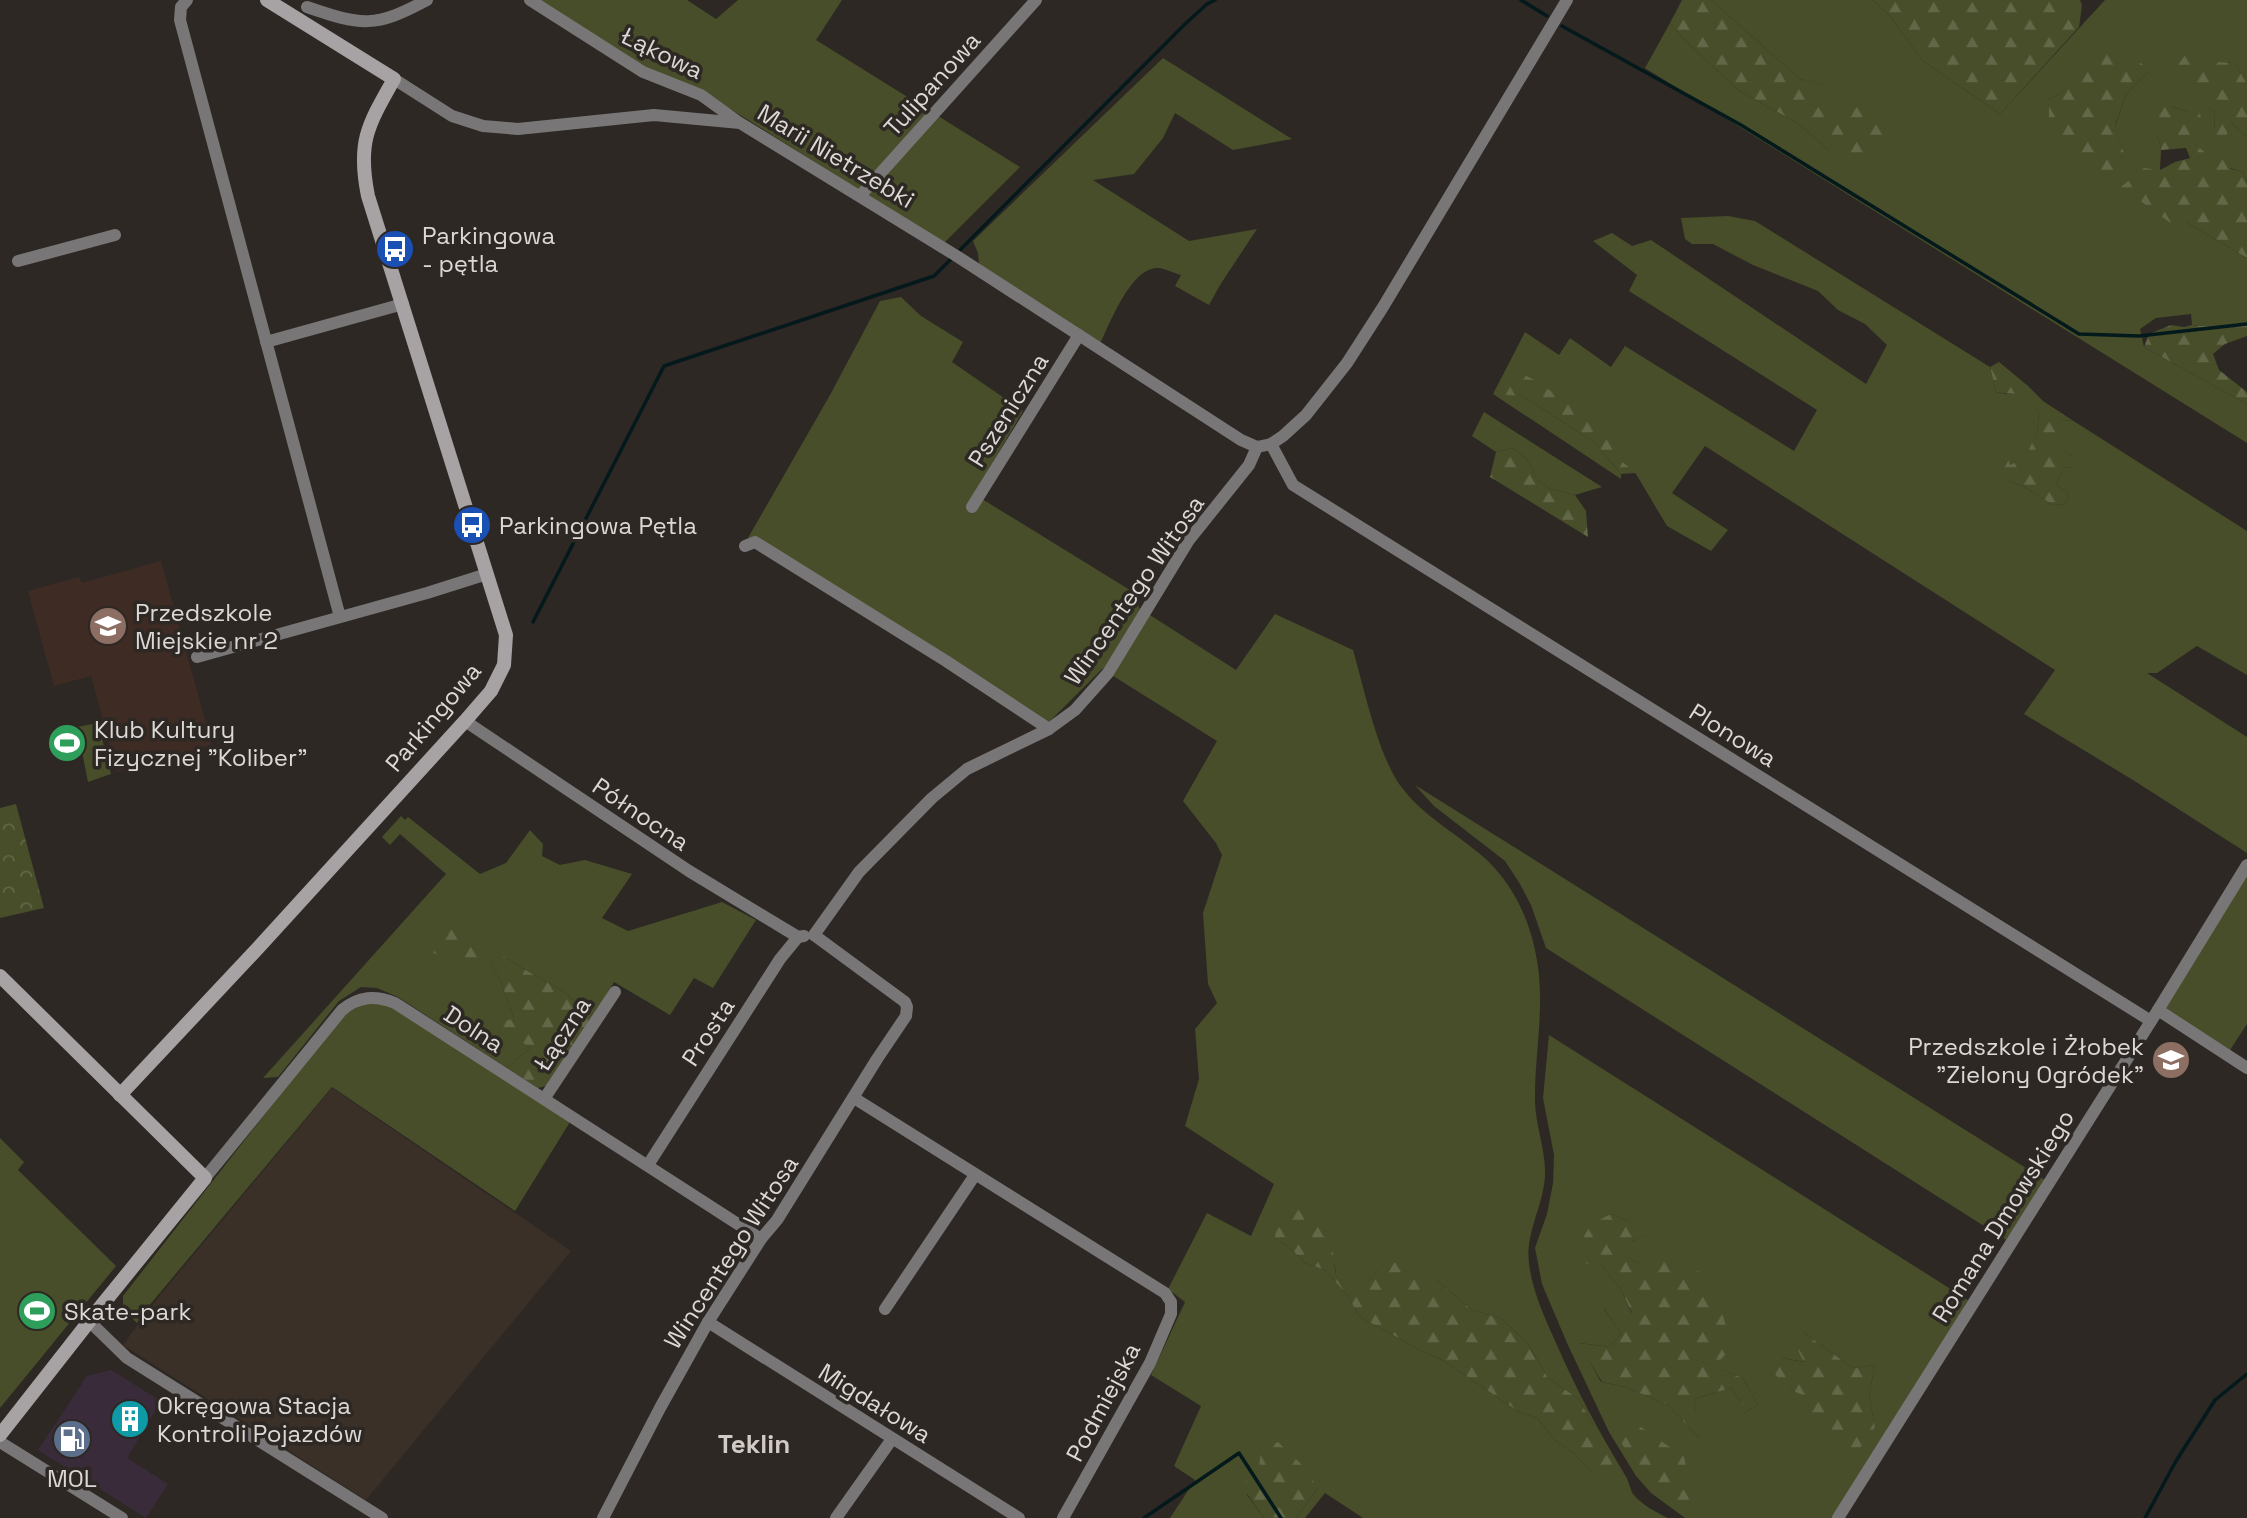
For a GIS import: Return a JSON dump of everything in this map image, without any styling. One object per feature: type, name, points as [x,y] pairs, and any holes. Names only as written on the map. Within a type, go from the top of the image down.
[{"type":"street","points":[[187,0],[181,6],[180,20],[340,617]]},
{"type":"street","name":"Marii Nietrzebki","points":[[267,0],[452,116],[483,126],[518,129],[654,115],[740,123],[860,196],[1241,440],[1257,447]]},
{"type":"street","points":[[299,20],[309,4],[362,23],[383,20],[427,0]]},
{"type":"street","name":"Łąkowa","points":[[530,0],[643,72],[701,95],[740,123]]},
{"type":"street","name":"Tulipanowa","points":[[860,196],[1036,0]]},
{"type":"street","points":[[1257,447],[1270,444],[1306,415],[1347,363],[1567,0]]},
{"type":"street","name":"Parkingowa","points":[[120,1095],[465,721],[491,691],[504,665],[506,635],[368,196],[363,169],[364,145],[372,119],[394,79]]},
{"type":"street","points":[[19,261],[115,235]]},
{"type":"street","points":[[266,341],[403,304]]},
{"type":"street","name":"Pszeniczna","points":[[972,507],[1079,335]]},
{"type":"street","name":"Plonowa","points":[[1270,444],[1293,485],[2155,1016],[2247,1068]]},
{"type":"street","name":"Wincentego Witosa","points":[[603,1518],[708,1322],[761,1239],[777,1220],[907,1011],[905,1002],[814,935],[859,872],[932,798],[967,769],[1049,729],[1075,710],[1108,673],[1189,540],[1249,465],[1257,447]]},
{"type":"street","points":[[745,546],[755,542],[1049,729]]},
{"type":"street","points":[[197,657],[487,573]]},
{"type":"street","name":"Północna","points":[[465,721],[688,871],[798,937]]},
{"type":"street","name":"Romana Dmowskiego","points":[[1838,1518],[2155,1016],[2247,865]]},
{"type":"street","points":[[798,937],[814,935]]},
{"type":"street","name":"Prosta","points":[[648,1165],[780,959],[798,937]]},
{"type":"street","points":[[0,976],[205,1178],[0,1435]]},
{"type":"street","name":"Łączna","points":[[544,1100],[615,992]]},
{"type":"street","name":"Dolna","points":[[205,1178],[335,1017],[359,999],[377,998],[396,1003],[761,1239]]},
{"type":"street","points":[[854,1098],[975,1175],[885,1310]]},
{"type":"street","name":"Podmiejska","points":[[975,1175],[1165,1293],[1171,1302],[1171,1314],[1150,1363],[1063,1518]]},
{"type":"street","points":[[89,1321],[127,1358],[382,1518]]},
{"type":"street","name":"Migdałowa","points":[[708,1322],[1020,1518]]},
{"type":"street","points":[[836,1518],[892,1439]]},
{"type":"street","points":[[0,1442],[122,1518]]},
{"type":"shaded area","points":[[161,561],[212,745],[117,772],[91,676],[54,686],[28,591],[79,577],[82,583]]},
{"type":"shaded area","points":[[332,1088],[571,1251],[366,1500],[123,1345],[152,1305]]},
{"type":"shaded area","points":[[111,1370],[161,1401],[127,1458],[168,1484],[146,1518],[38,1450],[87,1376]]},
{"type":"green space","points":[[540,0],[687,0],[716,19],[738,0],[842,0],[816,40],[1020,167],[944,243],[705,93],[642,66]]},
{"type":"green space","points":[[1682,0],[1711,0],[1800,79],[1826,86],[1834,106],[1853,103],[1888,132],[1862,157],[1830,151],[1799,124],[1738,90],[1685,40],[1670,23]]},
{"type":"green space","points":[[1711,0],[1873,0],[1890,16],[1923,61],[2000,114],[2105,0],[2247,0],[2247,84],[2235,63],[2225,62],[2205,67],[2184,89],[2215,112],[2214,131],[2230,121],[2247,137],[2247,181],[2243,172],[2218,162],[2201,151],[2193,139],[2188,112],[2171,106],[2151,123],[2161,150],[2160,170],[2186,222],[2247,258],[2247,323],[2215,327],[2192,325],[2191,314],[2156,318],[2140,329],[2144,347],[2247,404],[2247,443],[1645,68],[1670,23],[1738,90],[1799,124],[1830,151],[1834,106],[1825,86],[1800,79]],"holes":[[[2150,70],[2126,94],[2115,126],[2124,153],[2049,99],[2062,93]]]},
{"type":"green space","points":[[1873,0],[2080,0],[2082,5],[2079,27],[2000,114],[1923,61],[1890,16]]},
{"type":"green space","points":[[2121,48],[2150,70],[2126,94],[2115,125],[2124,153],[2118,176],[2085,167],[2049,141],[2049,99],[2062,93],[2066,84],[2102,50]]},
{"type":"green space","points":[[2195,48],[2207,64],[2235,63],[2247,84],[2247,137],[2231,122],[2225,140],[2217,143],[2214,131],[2215,112],[2183,89],[2172,74],[2185,55]]},
{"type":"green space","points":[[1163,58],[1292,139],[1233,150],[1175,113],[1163,138],[1134,174],[1093,180],[1189,241],[1257,229],[1209,305],[1175,286],[1181,275],[1159,268],[1149,270],[1131,285],[1123,297],[1100,344],[979,265],[973,241]]},
{"type":"green space","points":[[2171,106],[2188,112],[2197,109],[2207,128],[2196,145],[2208,155],[2227,154],[2231,169],[2243,172],[2247,181],[2247,258],[2186,222],[2172,224],[2121,187],[2144,168],[2160,170],[2190,158],[2186,148],[2161,150],[2158,137],[2150,123],[2156,108]]},
{"type":"green space","points":[[1728,216],[1755,221],[1990,367],[1996,392],[2022,393],[2030,399],[2039,413],[2037,433],[2025,458],[2010,465],[1999,478],[2023,486],[2053,505],[2064,504],[2069,498],[2066,491],[2056,485],[2063,468],[2072,467],[2073,456],[2052,444],[2060,421],[2072,420],[2247,531],[2247,675],[2197,646],[2157,673],[2147,673],[2247,737],[2247,853],[2024,714],[2055,670],[1705,446],[1672,493],[1728,530],[1711,551],[1667,526],[1636,474],[1507,367],[1525,332],[1559,355],[1570,338],[1611,367],[1625,346],[1794,451],[1817,410],[1629,291],[1637,275],[1593,241],[1612,233],[1632,246],[1651,240],[1866,384],[1887,345],[1865,324],[1838,310],[1818,291],[1753,265],[1713,244],[1692,244],[1685,239],[1681,218]]},
{"type":"green space","points":[[901,297],[921,316],[963,342],[952,362],[1023,411],[974,494],[1138,595],[1139,608],[1236,670],[1275,614],[1353,650],[1373,723],[1394,776],[1411,799],[1480,854],[1504,879],[1528,924],[1539,975],[1535,1106],[1545,1175],[1528,1252],[1533,1284],[1543,1314],[1572,1377],[1633,1494],[1645,1505],[1668,1518],[1363,1518],[1325,1493],[1305,1518],[1296,1518],[1318,1488],[1259,1468],[1247,1495],[1264,1518],[1170,1518],[1195,1480],[1174,1466],[1201,1406],[1151,1375],[1185,1302],[1168,1289],[1207,1213],[1251,1236],[1274,1184],[1185,1126],[1199,1079],[1195,1029],[1217,1003],[1208,984],[1203,913],[1222,855],[1216,843],[1183,801],[1217,741],[1102,669],[1048,723],[748,538],[880,301]],"holes":[[[1275,1238],[1335,1265],[1336,1276],[1354,1297],[1378,1270],[1437,1280],[1472,1310],[1500,1318],[1527,1342],[1548,1378],[1579,1399],[1592,1424],[1611,1479],[1588,1469],[1574,1453],[1556,1441],[1537,1418],[1519,1412],[1444,1361],[1360,1317],[1347,1295],[1325,1270],[1305,1263]]]},
{"type":"green space","points":[[2247,323],[2247,336],[2225,344],[2213,354],[2219,370],[2247,392],[2247,404],[2144,347],[2149,334],[2171,325],[2215,327]]},
{"type":"green space","points":[[1999,362],[2043,401],[2072,420],[2060,421],[2053,444],[2073,456],[2076,464],[2063,468],[2056,485],[2066,491],[2069,498],[2064,504],[2053,505],[2023,486],[1998,478],[1997,456],[2006,452],[2010,465],[2025,457],[2037,433],[2039,413],[2025,396],[1996,392],[1990,367]]},
{"type":"green space","points":[[1507,367],[1537,381],[1624,448],[1626,457],[1620,460],[1636,473],[1621,474],[1594,442],[1523,396],[1493,394]]},
{"type":"green space","points":[[1493,394],[1523,396],[1594,442],[1621,474],[1621,479]]},
{"type":"green space","points":[[1484,412],[1602,487],[1575,495],[1550,489],[1536,479],[1529,461],[1513,448],[1496,452],[1472,436]]},
{"type":"green space","points":[[1513,448],[1529,461],[1536,479],[1550,489],[1575,495],[1586,511],[1588,537],[1490,477],[1496,452]]},
{"type":"green space","points":[[98,723],[111,774],[88,782],[77,727]]},
{"type":"green space","points":[[1415,785],[2045,1180],[2006,1240],[1546,948],[1531,905],[1505,861],[1434,806]]},
{"type":"green space","points":[[16,804],[44,908],[0,918],[0,808]]},
{"type":"green space","points":[[401,816],[405,820],[408,817],[480,874],[506,863],[530,830],[543,844],[542,856],[560,865],[585,860],[632,874],[602,918],[628,931],[722,902],[756,920],[713,988],[694,978],[670,1015],[614,982],[594,1016],[566,993],[453,924],[490,962],[514,1018],[490,1047],[522,1041],[530,1048],[507,1068],[398,997],[377,988],[361,987],[339,1001],[278,1077],[263,1078],[446,874],[400,834],[390,845],[382,837]]},
{"type":"green space","points":[[2247,874],[2247,1024],[2230,1050],[2164,1009]]},
{"type":"green space","points":[[453,923],[566,993],[594,1016],[549,1085],[538,1088],[507,1068],[530,1048],[522,1042],[489,1048],[496,1025],[514,1018],[490,962],[475,965],[433,953]]},
{"type":"green space","points":[[366,1002],[391,1006],[570,1122],[515,1211],[332,1087],[137,1323],[123,1309],[123,1296],[322,1041],[347,1013]]},
{"type":"green space","points":[[1549,1035],[1968,1300],[1836,1518],[1685,1518],[1651,1493],[1636,1476],[1609,1432],[1542,1284],[1535,1248],[1547,1214],[1553,1183],[1554,1155],[1543,1098]],"holes":[[[1611,1214],[1654,1232],[1633,1241],[1619,1254],[1642,1264],[1698,1353],[1690,1358],[1743,1378],[1758,1405],[1747,1411],[1731,1388],[1694,1399],[1699,1438],[1668,1405],[1625,1387],[1601,1382],[1579,1343],[1610,1347],[1621,1334],[1604,1309],[1632,1314],[1620,1288],[1602,1266]],[[1803,1332],[1853,1368],[1875,1365],[1869,1395],[1875,1427],[1789,1389],[1781,1358],[1805,1362]]]},
{"type":"green space","points":[[0,1138],[24,1162],[18,1170],[116,1266],[0,1408]]},
{"type":"green space","points":[[1279,1205],[1314,1213],[1331,1236],[1336,1276],[1354,1296],[1378,1270],[1399,1261],[1437,1280],[1472,1310],[1500,1318],[1527,1342],[1548,1378],[1579,1399],[1613,1463],[1611,1480],[1588,1469],[1574,1453],[1556,1441],[1537,1418],[1519,1412],[1444,1361],[1360,1317],[1347,1295],[1325,1270],[1305,1263],[1275,1238]]},
{"type":"green space","points":[[1611,1214],[1655,1232],[1633,1241],[1620,1254],[1642,1264],[1667,1249],[1699,1272],[1720,1305],[1732,1348],[1719,1361],[1698,1353],[1691,1358],[1743,1378],[1758,1405],[1747,1411],[1731,1388],[1694,1399],[1700,1439],[1668,1405],[1625,1387],[1602,1382],[1578,1343],[1610,1347],[1621,1334],[1603,1307],[1632,1313],[1620,1288],[1602,1266],[1583,1263],[1578,1247],[1591,1224]]},
{"type":"green space","points":[[1803,1332],[1853,1368],[1875,1365],[1869,1395],[1875,1427],[1860,1448],[1830,1446],[1802,1418],[1811,1399],[1789,1389],[1771,1370],[1781,1358],[1804,1362],[1793,1341]]},
{"type":"green space","points":[[1615,1409],[1684,1457],[1693,1497],[1681,1504],[1640,1474],[1606,1417]]},
{"type":"green space","points":[[1278,1442],[1301,1464],[1318,1488],[1296,1518],[1264,1518],[1247,1494],[1245,1474],[1259,1468],[1261,1449]]},
{"type":"waterway","points":[[960,250],[1184,25],[1215,0]]},
{"type":"waterway","points":[[1521,0],[1547,16]]},
{"type":"waterway","points":[[1562,26],[1741,125],[2079,334],[2139,336],[2247,324]]},
{"type":"waterway","points":[[533,622],[664,366],[934,276],[950,260]]},
{"type":"waterway","points":[[2145,1518],[2176,1461],[2215,1400],[2247,1374]]},
{"type":"waterway","points":[[1144,1518],[1239,1453],[1281,1518]]},
{"type":"place","name":"Parkingowa - pętla","points":[[395,249]]},
{"type":"place","name":"Parkingowa Pętla","points":[[472,525]]},
{"type":"place","name":"Przedszkole Miejskie nr 2","points":[[108,626]]},
{"type":"place","name":"Klub Kultury Fizycznej \"Koliber\"","points":[[67,743]]},
{"type":"place","name":"Przedszkole i Żłobek \"Zielony Ogródek\"","points":[[2171,1060]]},
{"type":"place","name":"Skate-park","points":[[37,1311]]},
{"type":"place","name":"Okręgowa Stacja Kontroli Pojazdów","points":[[130,1419]]},
{"type":"place","name":"MOL","points":[[72,1439]]},
{"type":"district","name":"Teklin","points":[[754,1444]]}]
